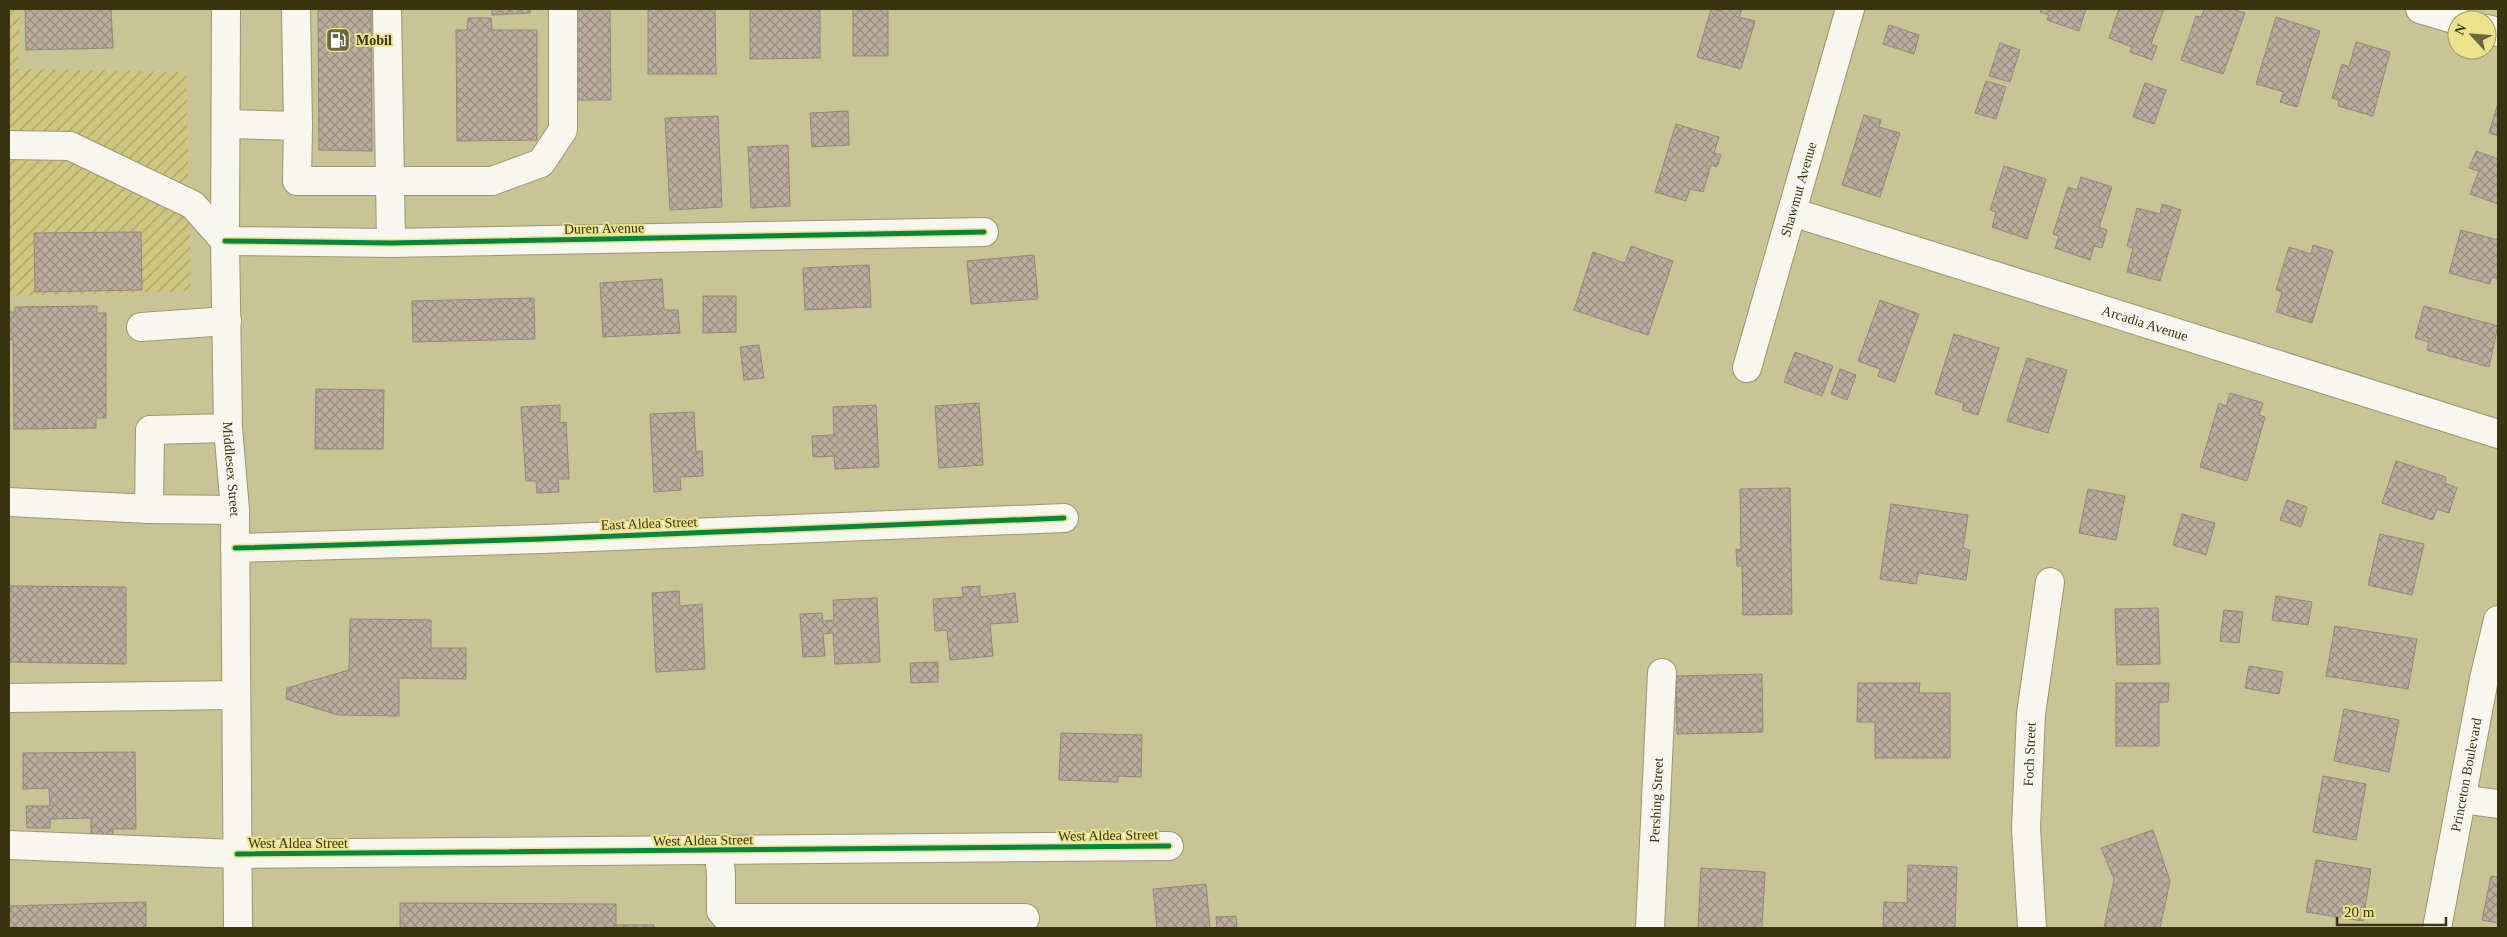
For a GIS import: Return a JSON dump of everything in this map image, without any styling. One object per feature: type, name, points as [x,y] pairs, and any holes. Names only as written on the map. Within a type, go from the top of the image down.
[{"type":"street","name":"Middlesex Street","points":[[226,9],[225,241],[228,428],[235,510],[238,928]]},
{"type":"street","points":[[296,9],[297,181],[390,182],[492,180],[541,163],[563,130],[563,9]]},
{"type":"street","points":[[387,9],[392,243]]},
{"type":"street","name":"Shawmut Avenue","points":[[1747,368],[1850,9]]},
{"type":"street","points":[[2420,9],[2447,17]]},
{"type":"street","points":[[227,124],[298,126]]},
{"type":"street","points":[[9,145],[70,146],[193,205],[225,241]]},
{"type":"street","name":"Arcadia Avenue","points":[[1792,212],[2498,434]]},
{"type":"street","name":"Duren Avenue","points":[[225,241],[392,243],[984,232]]},
{"type":"street","points":[[142,326],[227,321]]},
{"type":"street","points":[[149,509],[150,430],[228,428]]},
{"type":"street","points":[[9,502],[149,509],[235,510]]},
{"type":"street","name":"East Aldea Street","points":[[235,548],[542,539],[1064,518]]},
{"type":"street","name":"Foch Street","points":[[2032,928],[2026,828],[2031,714],[2050,582]]},
{"type":"street","name":"Princeton Boulevard","points":[[2436,928],[2498,620]]},
{"type":"street","name":"Pershing Street","points":[[1650,928],[1662,673]]},
{"type":"street","points":[[9,698],[236,695]]},
{"type":"street","points":[[2461,799],[2498,804]]},
{"type":"street","name":"West Aldea Street","points":[[9,845],[237,854],[1169,846]]},
{"type":"street","points":[[719,851],[721,911],[727,918],[1025,918]]},
{"type":"shaded area","points":[[9,9],[20,9],[18,69],[186,72],[191,291],[9,296]]},
{"type":"building","points":[[25,9],[111,9],[113,48],[26,50]]},
{"type":"building","points":[[318,9],[371,9],[372,151],[319,150]]},
{"type":"building","points":[[492,9],[530,9],[530,13],[492,15]]},
{"type":"building","points":[[576,9],[610,9],[611,100],[576,100]]},
{"type":"building","points":[[648,9],[715,9],[716,74],[648,74]]},
{"type":"building","points":[[750,9],[820,9],[820,58],[750,59]]},
{"type":"building","points":[[853,9],[888,9],[888,56],[853,56]]},
{"type":"building","points":[[1711,9],[1721,11],[1721,9],[1742,9],[1739,17],[1755,21],[1741,69],[1697,57]]},
{"type":"building","points":[[2041,9],[2086,9],[2079,31],[2047,20],[2049,15],[2040,12]]},
{"type":"building","points":[[2119,9],[2164,9],[2151,44],[2157,46],[2152,60],[2130,52],[2132,47],[2109,38]]},
{"type":"building","points":[[2204,9],[2232,9],[2245,13],[2223,74],[2181,60],[2196,16],[2201,17]]},
{"type":"building","points":[[2276,17],[2320,31],[2297,107],[2280,102],[2284,92],[2256,84]]},
{"type":"building","points":[[468,18],[491,18],[492,30],[537,30],[537,140],[457,141],[456,30],[467,30]]},
{"type":"building","points":[[1889,25],[1919,35],[1914,54],[1883,44]]},
{"type":"building","points":[[2356,42],[2390,52],[2373,116],[2338,106],[2339,100],[2332,98],[2342,64],[2349,67]]},
{"type":"building","points":[[2000,43],[2020,50],[2010,82],[1989,76]]},
{"type":"building","points":[[1986,81],[2006,87],[1996,119],[1975,113]]},
{"type":"building","points":[[2145,83],[2166,90],[2154,124],[2133,117]]},
{"type":"building","points":[[2498,103],[2498,136],[2489,133]]},
{"type":"building","points":[[848,111],[849,145],[812,147],[810,113]]},
{"type":"building","points":[[1864,115],[1881,120],[1879,127],[1900,133],[1880,197],[1842,185]]},
{"type":"building","points":[[718,116],[722,207],[670,210],[665,118]]},
{"type":"building","points":[[1676,124],[1719,137],[1714,153],[1721,155],[1717,167],[1711,165],[1703,192],[1690,189],[1686,201],[1655,192]]},
{"type":"building","points":[[788,145],[790,206],[751,208],[748,147]]},
{"type":"building","points":[[2476,151],[2498,159],[2498,204],[2470,194],[2479,171],[2469,168]]},
{"type":"building","points":[[2004,166],[2046,179],[2027,239],[1992,227],[1996,212],[1990,210]]},
{"type":"building","points":[[2081,177],[2112,187],[2099,227],[2107,230],[2102,248],[2094,246],[2090,260],[2055,248],[2059,236],[2053,234],[2068,187],[2077,190]]},
{"type":"building","points":[[2162,204],[2181,210],[2160,281],[2127,272],[2133,248],[2127,246],[2137,208],[2160,214]]},
{"type":"building","points":[[2461,230],[2498,240],[2498,279],[2492,277],[2490,284],[2449,273]]},
{"type":"building","points":[[141,232],[142,290],[35,292],[34,233]]},
{"type":"building","points":[[2313,245],[2333,251],[2312,323],[2276,312],[2282,292],[2276,290],[2289,247],[2311,254]]},
{"type":"building","points":[[1631,246],[1673,261],[1648,335],[1574,310],[1593,252],[1625,263]]},
{"type":"building","points":[[1034,255],[1038,299],[971,304],[967,261]]},
{"type":"building","points":[[869,265],[871,307],[805,310],[803,268]]},
{"type":"building","points":[[662,279],[664,310],[678,310],[680,333],[603,337],[600,283]]},
{"type":"building","points":[[703,296],[736,296],[736,332],[703,333]]},
{"type":"building","points":[[534,298],[535,339],[413,342],[412,301]]},
{"type":"building","points":[[1880,300],[1919,314],[1895,382],[1878,376],[1880,369],[1858,361]]},
{"type":"building","points":[[97,306],[97,313],[106,313],[106,418],[96,418],[96,428],[14,429],[13,340],[9,340],[9,312],[15,312],[15,307]]},
{"type":"building","points":[[2424,306],[2498,326],[2489,367],[2427,350],[2429,342],[2415,338]]},
{"type":"building","points":[[1954,334],[1999,348],[1978,415],[1962,410],[1964,403],[1935,394]]},
{"type":"building","points":[[759,345],[764,378],[744,380],[740,347]]},
{"type":"building","points":[[1795,352],[1833,366],[1822,396],[1784,382]]},
{"type":"building","points":[[2027,358],[2067,370],[2048,433],[2007,421]]},
{"type":"building","points":[[1840,369],[1856,375],[1847,400],[1831,394]]},
{"type":"building","points":[[316,389],[384,390],[383,449],[315,449]]},
{"type":"building","points":[[2230,393],[2263,403],[2259,415],[2265,417],[2247,481],[2200,467],[2219,403],[2226,406]]},
{"type":"building","points":[[979,403],[983,465],[939,468],[935,406]]},
{"type":"building","points":[[560,405],[560,423],[566,422],[569,479],[558,479],[559,492],[537,493],[536,481],[526,481],[521,407]]},
{"type":"building","points":[[876,405],[879,467],[835,469],[834,456],[813,457],[812,436],[834,435],[833,407]]},
{"type":"building","points":[[694,412],[696,452],[702,451],[703,476],[680,477],[681,490],[654,492],[650,414]]},
{"type":"building","points":[[2396,461],[2446,477],[2445,483],[2457,488],[2449,513],[2437,509],[2433,520],[2382,503]]},
{"type":"building","points":[[1790,488],[1792,614],[1743,615],[1742,566],[1737,566],[1736,549],[1741,550],[1740,489]]},
{"type":"building","points":[[2088,489],[2125,496],[2116,540],[2079,533]]},
{"type":"building","points":[[2287,500],[2307,507],[2301,527],[2280,520]]},
{"type":"building","points":[[1891,504],[1968,515],[1963,548],[1970,550],[1966,580],[1918,573],[1916,584],[1880,579]]},
{"type":"building","points":[[2182,514],[2215,523],[2206,555],[2173,545]]},
{"type":"building","points":[[2380,534],[2424,544],[2412,595],[2368,585]]},
{"type":"building","points":[[9,586],[126,587],[126,664],[9,662]]},
{"type":"building","points":[[980,586],[980,597],[1015,593],[1018,622],[990,624],[993,656],[950,660],[947,630],[935,631],[933,599],[963,597],[962,587]]},
{"type":"building","points":[[679,591],[680,606],[702,604],[705,669],[656,672],[652,593]]},
{"type":"building","points":[[2276,596],[2312,602],[2308,625],[2272,620]]},
{"type":"building","points":[[877,598],[880,662],[835,664],[833,633],[823,634],[825,656],[803,657],[800,614],[822,613],[823,621],[834,620],[833,600]]},
{"type":"building","points":[[2158,608],[2160,664],[2117,665],[2115,609]]},
{"type":"building","points":[[2224,610],[2243,612],[2239,643],[2220,641]]},
{"type":"building","points":[[350,619],[431,620],[431,648],[466,648],[466,679],[399,678],[399,716],[338,715],[286,699],[287,688],[349,670]]},
{"type":"building","points":[[2335,626],[2417,639],[2408,689],[2326,676]]},
{"type":"building","points":[[938,662],[938,682],[911,683],[910,663]]},
{"type":"building","points":[[2249,666],[2283,672],[2279,694],[2245,688]]},
{"type":"building","points":[[1762,674],[1763,732],[1677,734],[1676,676]]},
{"type":"building","points":[[1858,683],[1920,683],[1919,693],[1950,693],[1950,758],[1875,758],[1875,722],[1857,722]]},
{"type":"building","points":[[2116,683],[2169,683],[2168,702],[2159,702],[2159,746],[2116,746]]},
{"type":"building","points":[[2344,709],[2399,720],[2389,772],[2334,761]]},
{"type":"building","points":[[1061,733],[1142,735],[1141,777],[1118,776],[1118,782],[1059,780]]},
{"type":"building","points":[[135,752],[136,829],[113,829],[113,839],[91,838],[91,818],[50,819],[50,828],[27,828],[26,806],[50,806],[49,788],[23,789],[23,753]]},
{"type":"building","points":[[2323,776],[2366,784],[2356,840],[2313,832]]},
{"type":"building","points":[[2153,830],[2170,881],[2160,928],[2104,928],[2114,879],[2101,848]]},
{"type":"building","points":[[2316,860],[2371,869],[2363,921],[2306,912]]},
{"type":"building","points":[[1908,865],[1957,867],[1955,928],[1883,928],[1884,902],[1907,903]]},
{"type":"building","points":[[1701,868],[1765,872],[1762,928],[1698,928]]},
{"type":"building","points":[[2491,876],[2498,877],[2498,923],[2482,920]]},
{"type":"building","points":[[1206,884],[1210,928],[1157,928],[1153,889]]},
{"type":"building","points":[[146,902],[146,928],[9,928],[9,906]]},
{"type":"building","points":[[400,903],[616,904],[616,925],[654,925],[654,928],[400,928]]},
{"type":"building","points":[[1236,916],[1237,928],[1217,928],[1216,917]]},
{"type":"cycle path","points":[[225,241],[391,243],[984,232]]},
{"type":"cycle path","points":[[235,548],[542,539],[1064,518]]},
{"type":"cycle path","points":[[237,854],[1169,846]]},
{"type":"place","name":"Mobil","points":[[338,40]]}]
